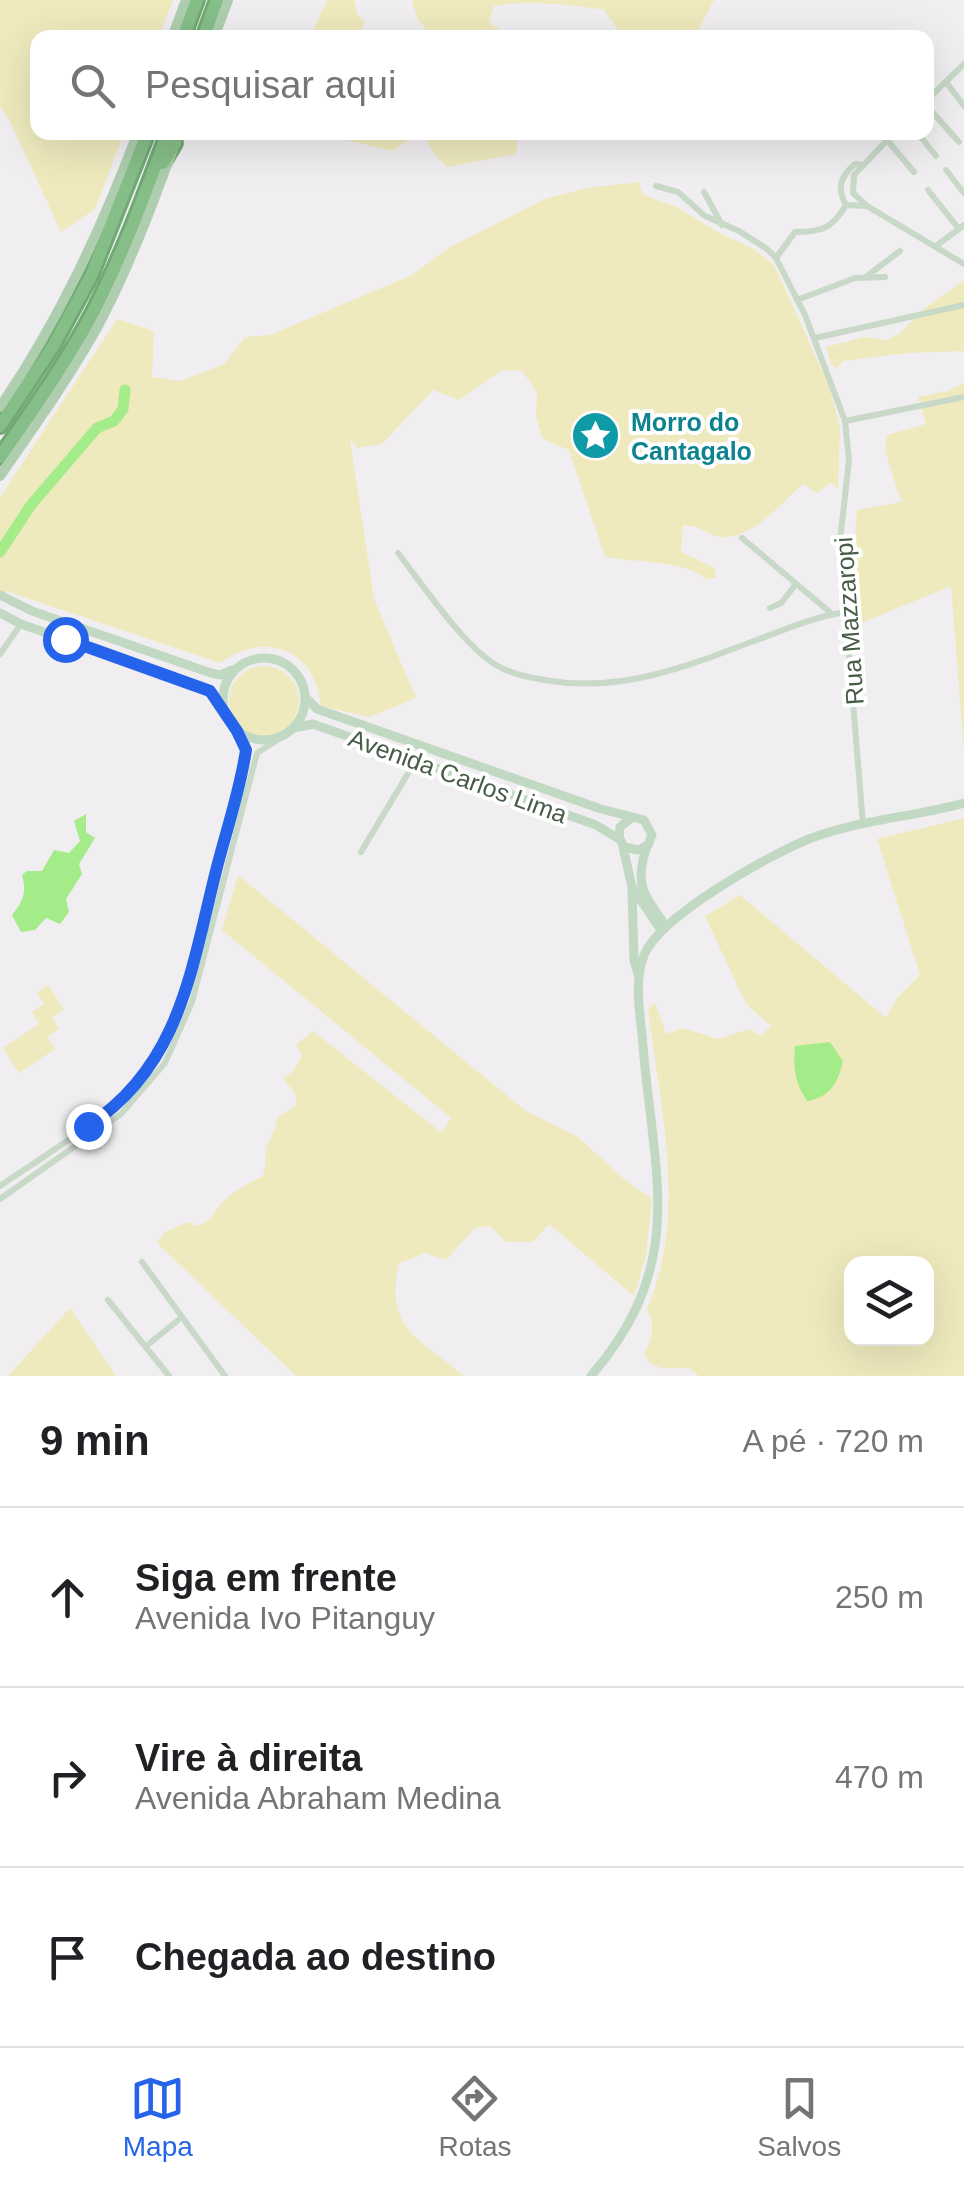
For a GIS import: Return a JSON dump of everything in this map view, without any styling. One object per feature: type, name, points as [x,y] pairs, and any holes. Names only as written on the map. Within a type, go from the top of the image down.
[{"type":"highway","points":[[187,30],[197,0]]},
{"type":"highway","points":[[206,30],[217,0]]},
{"type":"highway","points":[[107,240],[136,140]]},
{"type":"highway","points":[[0,426],[53,346],[107,240],[145,140]]},
{"type":"highway","points":[[0,457],[92,314],[172,140]]},
{"type":"main road","points":[[175,30],[186,0]]},
{"type":"main road","points":[[217,30],[228,0]]},
{"type":"main road","points":[[0,407],[75,283],[136,140]]},
{"type":"main road","points":[[0,476],[97,328],[147,220],[173,140]]},
{"type":"street","points":[[934,95],[964,64]]},
{"type":"street","points":[[946,82],[964,106]]},
{"type":"street","points":[[934,112],[959,142]]},
{"type":"street","points":[[914,172],[888,140],[852,180],[852,190],[867,206],[964,264]]},
{"type":"street","points":[[923,140],[936,156]]},
{"type":"street","points":[[846,204],[841,194],[844,175],[855,164],[864,165]]},
{"type":"street","points":[[946,170],[964,193]]},
{"type":"street","points":[[656,186],[678,192],[694,209],[760,243],[776,258],[792,234],[825,230],[846,204]]},
{"type":"street","points":[[928,190],[962,227],[936,246]]},
{"type":"street","points":[[704,192],[722,225]]},
{"type":"street","points":[[846,204],[867,206]]},
{"type":"street","points":[[866,276],[900,250]]},
{"type":"street","name":"Rua Mazzaropi","points":[[776,258],[815,338],[844,421],[848,460],[840,540],[863,824]]},
{"type":"street","points":[[797,300],[838,282],[866,276],[885,277]]},
{"type":"street","points":[[815,338],[964,305]]},
{"type":"street","points":[[844,421],[964,398]]},
{"type":"street","points":[[742,538],[832,614]]},
{"type":"street","points":[[398,553],[482,654],[506,670],[562,683],[614,683],[653,676],[846,612]]},
{"type":"street","points":[[770,608],[784,600],[796,584]]},
{"type":"street","points":[[0,1186],[134,1102],[172,1050],[192,1002],[257,753],[294,728],[301,719],[306,698],[299,676],[281,661],[258,658],[216,675],[3,597]]},
{"type":"street","points":[[0,654],[17,622],[32,610]]},
{"type":"street","points":[[0,613],[205,688],[214,694],[245,747],[177,1020],[151,1066],[133,1088],[54,1161],[0,1199]]},
{"type":"street","points":[[224,712],[226,684],[237,668]]},
{"type":"street","name":"Avenida Carlos Lima","points":[[306,698],[317,709],[631,818]]},
{"type":"street","name":"Avenida Carlos Lima","points":[[294,728],[313,724],[596,825],[634,851],[648,845]]},
{"type":"street","points":[[237,731],[260,740],[282,737]]},
{"type":"street","points":[[361,852],[416,760]]},
{"type":"street","points":[[639,977],[644,954],[663,927],[797,844],[863,824],[964,803]]},
{"type":"street","points":[[592,1376],[630,1324],[646,1287],[657,1245],[660,1186],[646,1083],[639,977],[634,960],[632,887],[620,827],[631,818],[648,824],[652,834],[639,878],[663,927]]},
{"type":"street","points":[[632,887],[663,927]]},
{"type":"street","points":[[654,909],[688,909]]},
{"type":"street","points":[[49,1153],[54,1161]]},
{"type":"street","points":[[142,1262],[226,1376]]},
{"type":"street","points":[[108,1300],[169,1376]]},
{"type":"street","points":[[146,1346],[182,1317]]},
{"type":"shaded area","points":[[0,0],[173,0],[162,30],[30,30],[30,140],[121,140],[95,209],[61,232],[0,107]]},
{"type":"shaded area","points":[[327,0],[354,0],[357,14],[365,21],[362,30],[313,30]]},
{"type":"shaded area","points":[[412,0],[714,0],[699,30],[618,30],[604,10],[534,3],[494,6],[489,22],[501,30],[424,30]]},
{"type":"shaded area","points":[[347,140],[408,140],[392,151]]},
{"type":"shaded area","points":[[427,140],[517,140],[516,154],[447,167]]},
{"type":"shaded area","points":[[639,182],[643,195],[677,207],[754,249],[774,265],[830,388],[840,427],[838,488],[831,483],[817,493],[803,484],[755,527],[733,536],[716,536],[683,525],[681,552],[715,568],[716,577],[707,580],[673,565],[605,557],[569,450],[543,439],[536,417],[537,392],[522,371],[502,370],[459,400],[433,390],[382,444],[358,448],[350,439],[374,599],[416,698],[369,717],[321,706],[309,671],[286,651],[254,648],[220,663],[6,591],[0,599],[0,497],[117,319],[154,331],[152,377],[181,381],[224,364],[245,337],[270,335],[412,275],[450,247],[545,199],[586,188]]},
{"type":"shaded area","points":[[964,280],[964,351],[843,361],[837,369],[831,364],[826,347],[864,337],[886,340],[899,334],[924,309]]},
{"type":"shaded area","points":[[964,383],[964,751],[951,586],[857,625],[854,556],[857,510],[901,502],[885,450],[887,435],[926,424],[918,397]]},
{"type":"shaded area","points":[[264,666],[278,668],[289,676],[297,687],[297,715],[289,726],[278,734],[264,736],[250,734],[239,726],[231,715],[229,701],[231,687],[239,676],[250,668]]},
{"type":"shaded area","points":[[86,814],[86,832],[95,838],[79,864],[82,874],[66,899],[69,912],[60,924],[46,918],[35,930],[21,932],[12,915],[23,896],[22,875],[42,871],[54,850],[69,853],[80,841],[74,821]]},
{"type":"shaded area","points":[[964,818],[964,1376],[699,1376],[689,1368],[669,1369],[652,1364],[644,1354],[652,1326],[647,1309],[666,1236],[668,1198],[664,1122],[648,1009],[655,1002],[666,1034],[683,1028],[718,1039],[750,1029],[761,1036],[771,1026],[746,1004],[705,916],[740,895],[886,1018],[897,998],[920,975],[877,839]]},
{"type":"shaded area","points":[[238,875],[526,1111],[578,1137],[652,1199],[646,1255],[634,1296],[549,1224],[533,1242],[506,1242],[490,1226],[475,1228],[446,1260],[425,1253],[399,1263],[396,1285],[396,1303],[409,1330],[464,1376],[296,1376],[157,1243],[165,1232],[188,1222],[197,1226],[206,1222],[229,1196],[262,1177],[277,1118],[297,1105],[295,1093],[283,1079],[294,1070],[302,1055],[296,1045],[313,1031],[442,1133],[451,1118],[222,930]]},
{"type":"shaded area","points":[[48,985],[64,1009],[52,1017],[59,1029],[47,1037],[55,1049],[19,1073],[3,1048],[39,1024],[32,1012],[44,1004],[37,993]]},
{"type":"shaded area","points":[[830,1042],[843,1061],[838,1076],[832,1088],[807,1101],[796,1075],[795,1046]]},
{"type":"shaded area","points":[[70,1308],[116,1376],[8,1376]]},
{"type":"waterway","points":[[0,552],[31,505],[97,428],[114,421],[123,409],[125,390]]},
{"type":"place","name":"Morro do Cantagalo","points":[[596,436]]},
{"type":"route","points":[[65,639],[210,691],[246,750],[177,1020],[151,1066],[133,1088],[88,1126]]}]
